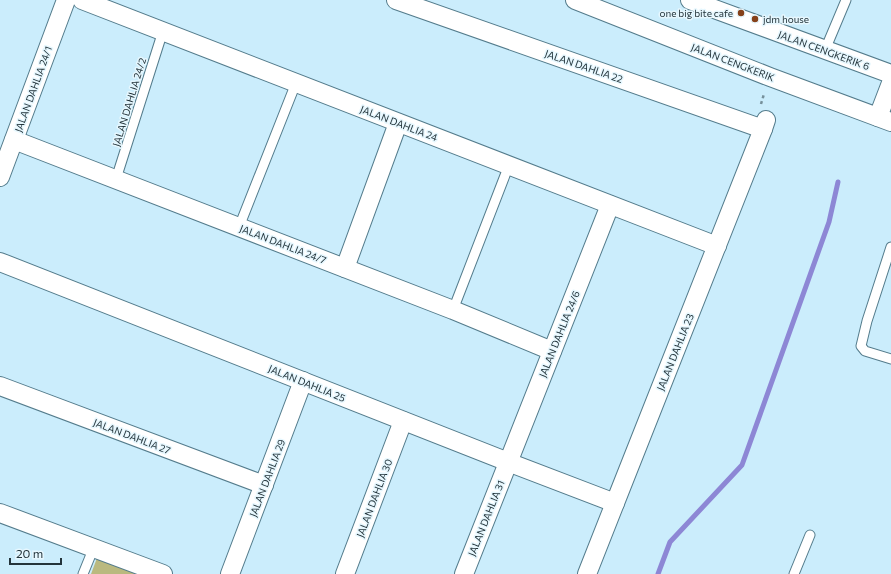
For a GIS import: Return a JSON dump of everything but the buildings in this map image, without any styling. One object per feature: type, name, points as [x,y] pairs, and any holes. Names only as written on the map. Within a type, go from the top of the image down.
[{"type":"street","name":"JALAN DAHLIA 24/1","points":[[0,177],[66,0]]},
{"type":"street","name":"JALAN DAHLIA 24","points":[[82,0],[716,246]]},
{"type":"street","name":"JALAN DAHLIA 22","points":[[396,0],[764,124]]},
{"type":"street","name":"JALAN CENGKERIK","points":[[575,0],[770,77],[884,119]]},
{"type":"street","name":"JALAN CENGKERIK 6","points":[[690,0],[891,74]]},
{"type":"street","points":[[884,119],[891,83]]},
{"type":"street","points":[[345,268],[398,123]]},
{"type":"street","name":"JALAN DAHLIA 23","points":[[587,574],[764,124]]},
{"type":"street","name":"JALAN DAHLIA 24/7","points":[[14,140],[453,310],[552,351]]},
{"type":"street","name":"JALAN DAHLIA 24/6","points":[[508,462],[610,205]]},
{"type":"street","name":"JALAN DAHLIA 25","points":[[0,262],[614,503]]},
{"type":"street","name":"JALAN DAHLIA 29","points":[[230,574],[303,381]]},
{"type":"street","name":"JALAN DAHLIA 27","points":[[0,386],[264,485]]},
{"type":"street","name":"JALAN DAHLIA 30","points":[[345,574],[403,421]]},
{"type":"street","name":"JALAN DAHLIA 31","points":[[464,574],[508,462]]},
{"type":"street","points":[[0,513],[163,574]]},
{"type":"lane","points":[[825,50],[846,0]]},
{"type":"lane","name":"JALAN DAHLIA 24/2","points":[[116,179],[162,31]]},
{"type":"lane","points":[[239,227],[296,83]]},
{"type":"lane","points":[[453,310],[509,165]]},
{"type":"lane","points":[[891,247],[867,321],[861,346],[865,351],[891,359]]},
{"type":"lane","points":[[794,574],[810,536]]},
{"type":"lane","points":[[83,574],[94,547]]},
{"type":"path","points":[[764,124],[757,116],[770,77]]},
{"type":"shaded area","points":[[97,558],[139,574],[91,574]]},
{"type":"waterway","points":[[658,574],[670,542],[742,465],[829,222],[838,182]]},
{"type":"place","name":"one big bite cafe","points":[[741,13]]},
{"type":"place","name":"jdm house","points":[[755,19]]}]
